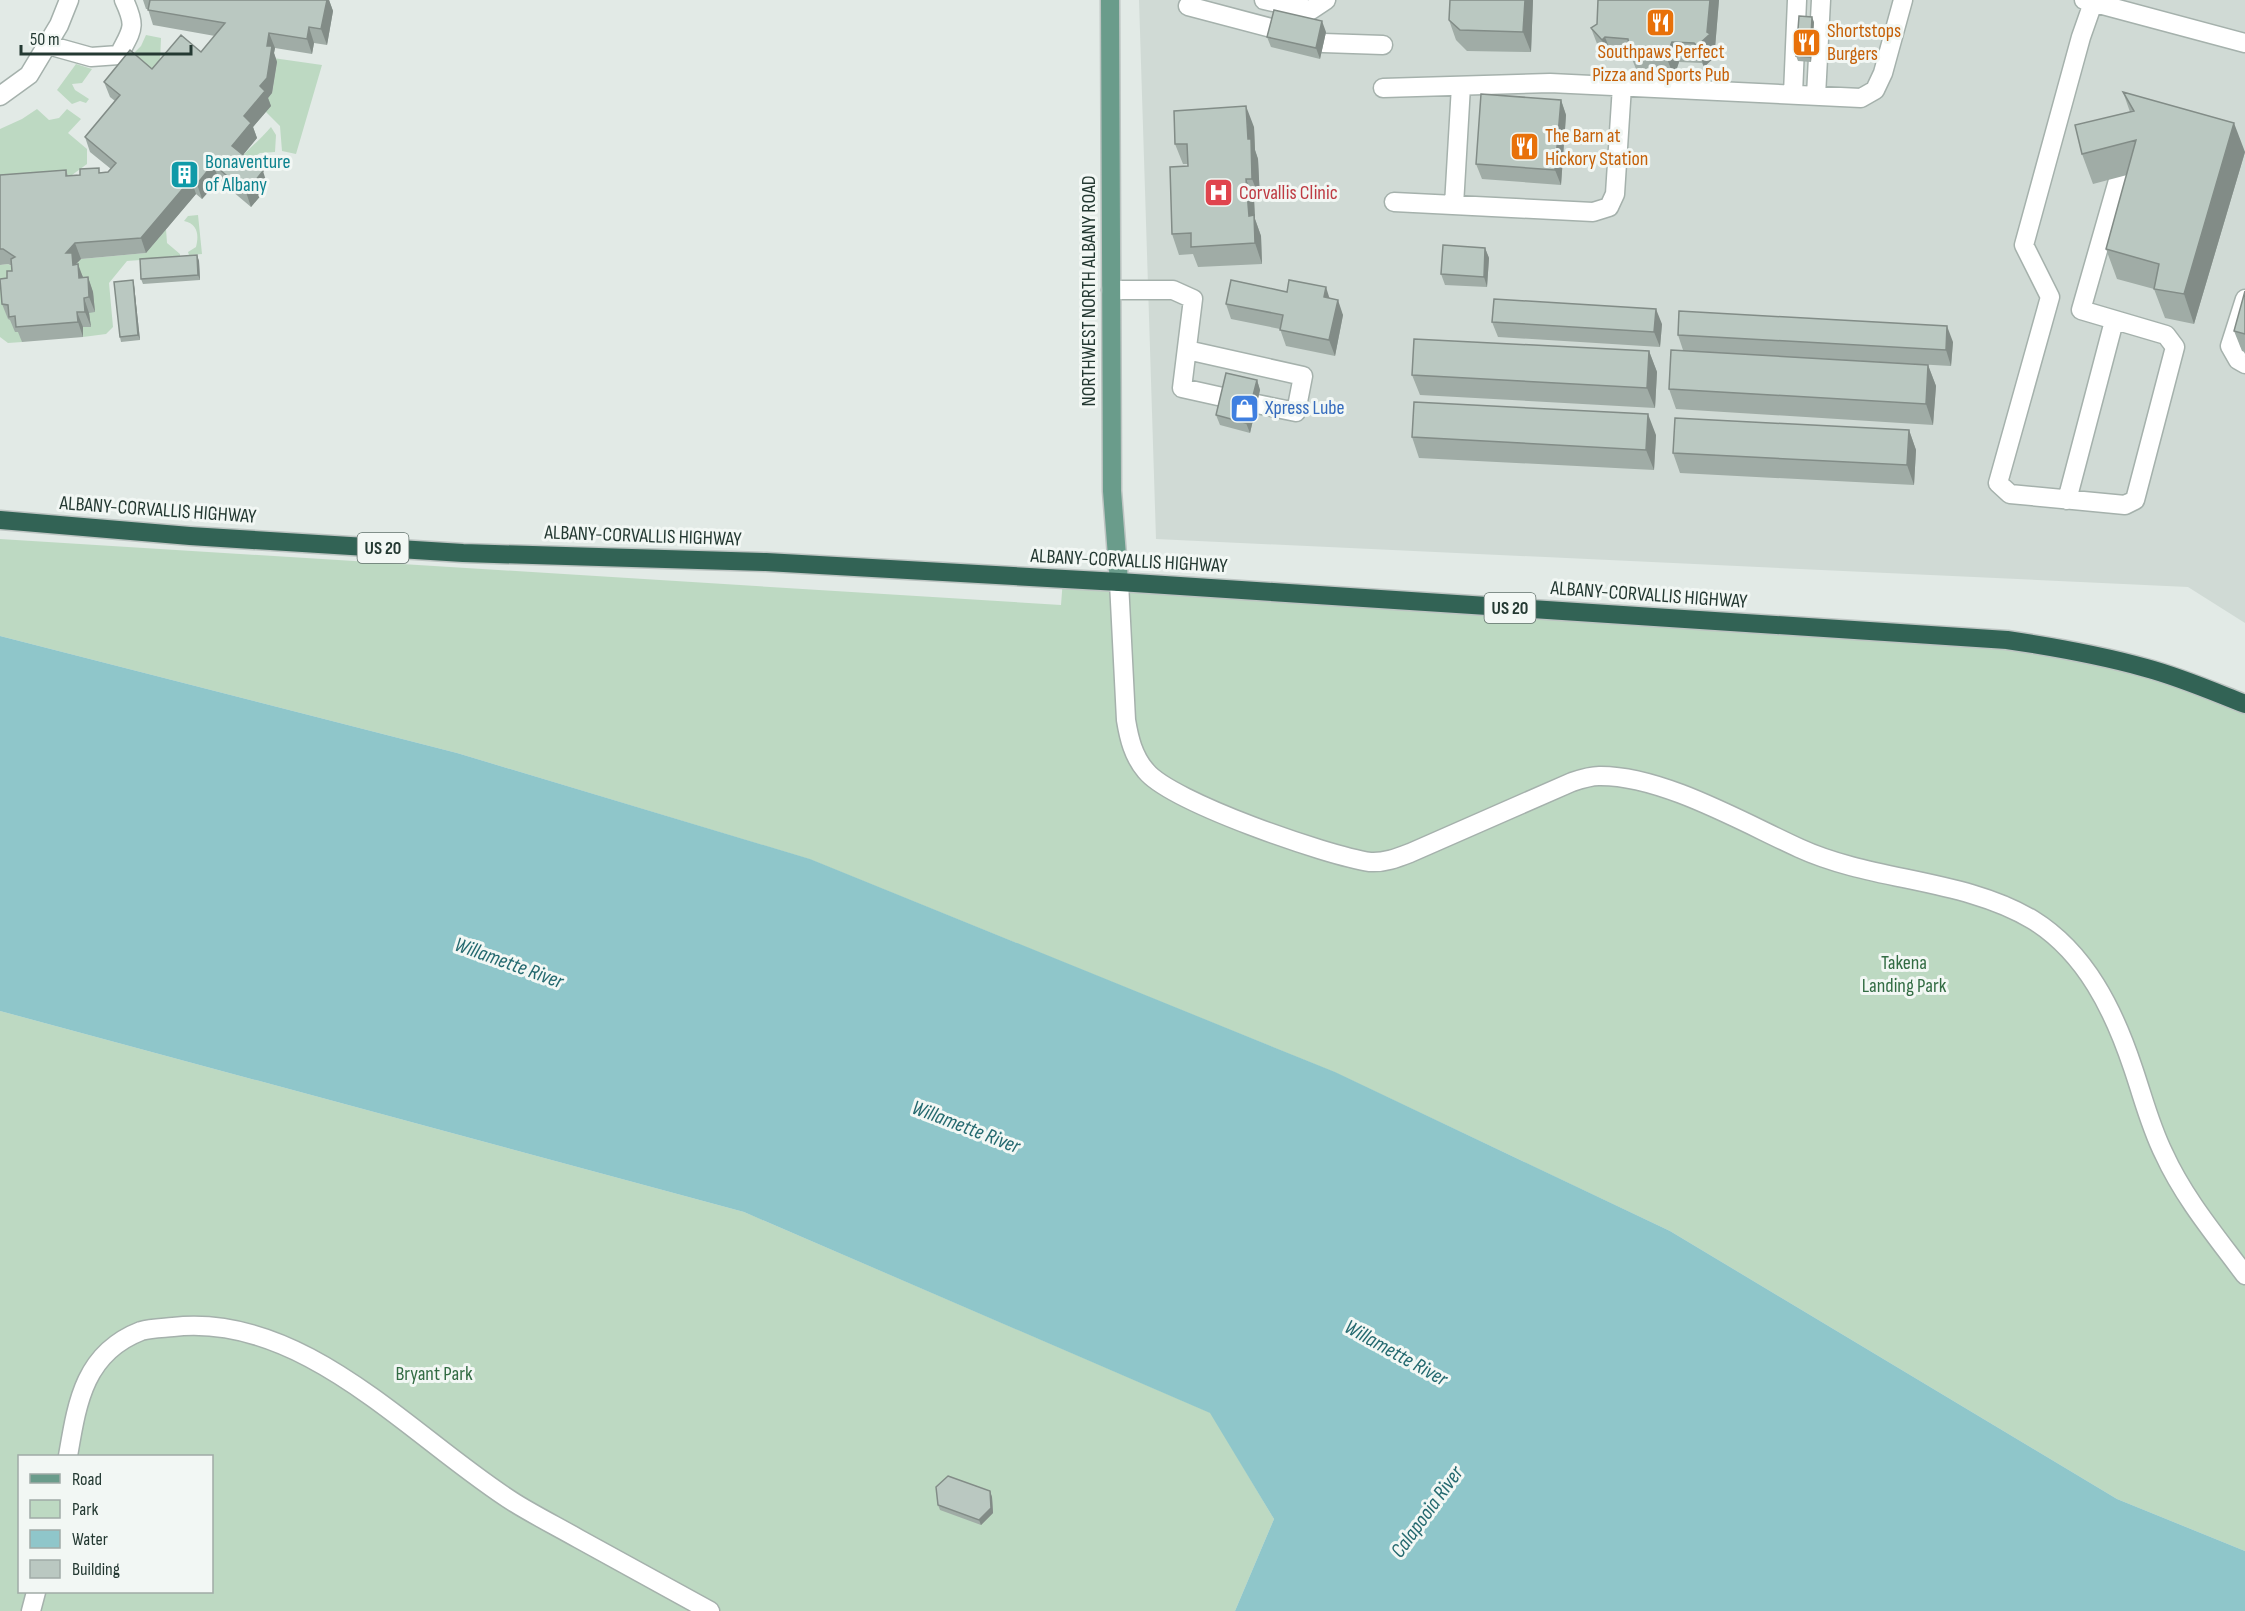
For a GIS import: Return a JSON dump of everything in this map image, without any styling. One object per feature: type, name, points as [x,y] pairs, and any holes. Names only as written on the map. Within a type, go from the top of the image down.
[{"type":"highway","name":"ALBANY-CORVALLIS HIGHWAY","points":[[0,520],[190,536],[463,553],[766,562],[1119,582],[2007,640],[2073,650],[2147,668],[2190,681],[2245,704]]},
{"type":"main road","name":"NORTHWEST NORTH ALBANY ROAD","points":[[1110,0],[1112,491],[1119,582]]},
{"type":"street","points":[[0,96],[29,75],[59,25],[69,0]]},
{"type":"street","points":[[48,45],[91,57],[119,55],[131,31],[133,20],[124,0]]},
{"type":"street","points":[[1264,0],[1311,10],[1326,0]]},
{"type":"street","points":[[1793,94],[1797,0]]},
{"type":"street","points":[[1816,96],[1821,0]]},
{"type":"street","points":[[1383,88],[1550,83],[1861,98],[1875,90],[1883,73],[1903,0]]},
{"type":"street","points":[[2050,297],[1998,483],[2010,494],[2125,505],[2135,500],[2175,347],[2166,336],[2081,310],[2050,297],[2024,245],[2064,124],[2081,37],[2091,1],[2245,43]]},
{"type":"street","points":[[1188,6],[1275,29]]},
{"type":"street","points":[[1323,43],[1383,45]]},
{"type":"street","points":[[1454,205],[1461,86]]},
{"type":"street","points":[[1394,202],[1593,212],[1609,207],[1615,194],[1622,86]]},
{"type":"street","points":[[2081,310],[2119,177]]},
{"type":"street","points":[[1111,290],[1173,290],[1193,299],[1182,388],[1227,398]]},
{"type":"street","points":[[2245,299],[2230,346],[2238,360],[2245,364]]},
{"type":"street","points":[[2067,500],[2114,321]]},
{"type":"street","points":[[1187,350],[1303,376],[1296,412],[1257,404]]},
{"type":"street","points":[[1119,582],[1126,720],[1130,741],[1137,758],[1146,772],[1158,782],[1175,792],[1243,822],[1354,859],[1373,862],[1389,861],[1563,785],[1596,776],[1621,777],[1677,793],[1805,851],[1843,863],[1975,896],[2006,907],[2034,921],[2080,960],[2098,987],[2124,1043],[2151,1127],[2164,1156],[2199,1213],[2245,1275]]},
{"type":"street","points":[[68,1455],[75,1415],[86,1381],[101,1357],[121,1341],[143,1330],[188,1325],[234,1329],[324,1364],[515,1503],[710,1611]]},
{"type":"street","points":[[31,1611],[36,1593]]},
{"type":"shaded area","points":[[1139,0],[2245,0],[2245,623],[2188,587],[1156,539]]},
{"type":"green space","points":[[146,35],[161,38],[160,62],[152,72],[132,55],[141,46]]},
{"type":"green space","points":[[273,58],[322,65],[296,154],[282,151],[280,126],[266,112],[265,101],[272,93],[277,62]]},
{"type":"green space","points":[[76,64],[92,69],[82,83],[72,84],[75,90],[89,99],[86,103],[80,101],[72,104],[57,90]]},
{"type":"green space","points":[[37,109],[49,120],[59,118],[67,109],[81,119],[68,133],[87,149],[87,164],[72,175],[28,176],[0,184],[0,129]]},
{"type":"green space","points":[[271,127],[276,135],[275,152],[260,153],[242,165],[238,161]]},
{"type":"green space","points":[[198,215],[202,254],[189,255],[188,252],[196,247],[197,234],[195,227],[184,221],[188,216]]},
{"type":"green space","points":[[166,229],[167,243],[180,254],[180,257],[127,261],[109,283],[113,327],[106,334],[83,337],[72,269],[81,259],[146,253]]},
{"type":"green space","points":[[8,264],[21,273],[14,320],[21,332],[22,342],[8,343],[0,337],[0,265]]},
{"type":"green space","name":"Takena Landing Park","points":[[0,539],[1061,605],[1063,579],[2007,640],[2147,668],[2245,710],[2245,1551],[2117,1499],[1670,1231],[1334,1072],[809,859],[457,753],[0,636]]},
{"type":"green space","name":"Bryant Park","points":[[0,1011],[744,1212],[1211,1413],[1274,1519],[1235,1611],[0,1611]]},
{"type":"water","points":[[0,636],[457,753],[810,859],[1335,1072],[1670,1231],[2117,1499],[2245,1551],[2245,1611],[1235,1611],[1274,1519],[1210,1413],[744,1212],[0,1011]]},
{"type":"building","name":"Bonaventure of Albany","points":[[150,0],[327,0],[321,29],[309,27],[307,39],[269,33],[267,46],[272,46],[267,78],[260,86],[265,91],[244,116],[251,123],[232,146],[263,171],[246,192],[213,164],[197,184],[191,179],[141,238],[75,243],[66,253],[72,253],[73,265],[78,264],[79,278],[88,277],[89,297],[84,298],[85,312],[77,312],[78,322],[16,327],[15,316],[9,317],[8,305],[2,304],[0,279],[7,278],[7,271],[12,271],[11,259],[15,257],[0,249],[0,175],[66,170],[66,176],[80,175],[80,169],[99,168],[99,173],[108,172],[116,163],[85,137],[120,95],[104,82],[130,50],[152,69],[181,35],[201,52],[225,23],[148,10]]},
{"type":"building","points":[[1450,0],[1525,0],[1523,32],[1460,30],[1449,20]]},
{"type":"building","name":"Southpaws Perfect Pizza and Sports Pub","points":[[1598,0],[1710,0],[1707,32],[1710,34],[1697,46],[1694,43],[1672,42],[1666,56],[1630,54],[1628,39],[1605,37],[1602,40],[1591,28],[1597,24]]},
{"type":"building","points":[[1274,10],[1322,21],[1316,48],[1267,37]]},
{"type":"building","name":"Shortstops Burgers","points":[[1799,16],[1812,17],[1810,57],[1796,56]]},
{"type":"building","points":[[2123,92],[2234,123],[2184,294],[2154,289],[2159,264],[2106,249],[2136,140],[2082,154],[2075,125],[2134,111]]},
{"type":"building","name":"The Barn at Hickory Station","points":[[1481,94],[1561,100],[1555,170],[1476,164]]},
{"type":"building","name":"Corvallis Clinic","points":[[1246,106],[1248,139],[1251,139],[1252,179],[1246,179],[1249,216],[1254,215],[1255,243],[1191,247],[1191,233],[1172,234],[1170,167],[1188,166],[1187,144],[1175,144],[1174,111]]},
{"type":"building","points":[[1443,245],[1485,248],[1484,277],[1441,274]]},
{"type":"building","points":[[197,255],[198,275],[141,279],[140,259]]},
{"type":"building","points":[[133,280],[138,335],[120,337],[114,282]]},
{"type":"building","points":[[1231,280],[1287,292],[1289,280],[1326,287],[1324,297],[1338,300],[1329,340],[1280,330],[1283,315],[1226,304]]},
{"type":"building","points":[[2245,291],[2245,334],[2234,331]]},
{"type":"building","points":[[1494,299],[1656,309],[1654,332],[1492,322]]},
{"type":"building","points":[[1679,311],[1947,326],[1946,350],[1678,335]]},
{"type":"building","points":[[1414,339],[1649,351],[1647,388],[1412,375]]},
{"type":"building","points":[[1671,350],[1928,365],[1926,404],[1669,389]]},
{"type":"building","points":[[1226,373],[1257,380],[1246,423],[1216,415]]},
{"type":"building","points":[[1414,402],[1648,414],[1646,450],[1412,437]]},
{"type":"building","points":[[1675,418],[1909,430],[1907,465],[1673,453]]},
{"type":"building","points":[[948,1476],[990,1491],[991,1508],[979,1520],[938,1505],[936,1487]]},
{"type":"place","name":"Southpaws Perfect Pizza and Sports Pub","points":[[1661,22]]},
{"type":"place","name":"Shortstops Burgers","points":[[1806,42]]},
{"type":"place","name":"The Barn at Hickory Station","points":[[1524,147]]},
{"type":"place","name":"Bonaventure of Albany","points":[[184,174]]},
{"type":"place","name":"Corvallis Clinic","points":[[1218,193]]},
{"type":"place","name":"Xpress Lube","points":[[1244,408]]},
{"type":"water label","name":"Willamette River","points":[[509,963]]},
{"type":"water label","name":"Willamette River","points":[[966,1127]]},
{"type":"water label","name":"Willamette River","points":[[1396,1353]]},
{"type":"water label","name":"Calapooia River","points":[[1427,1512]]}]
